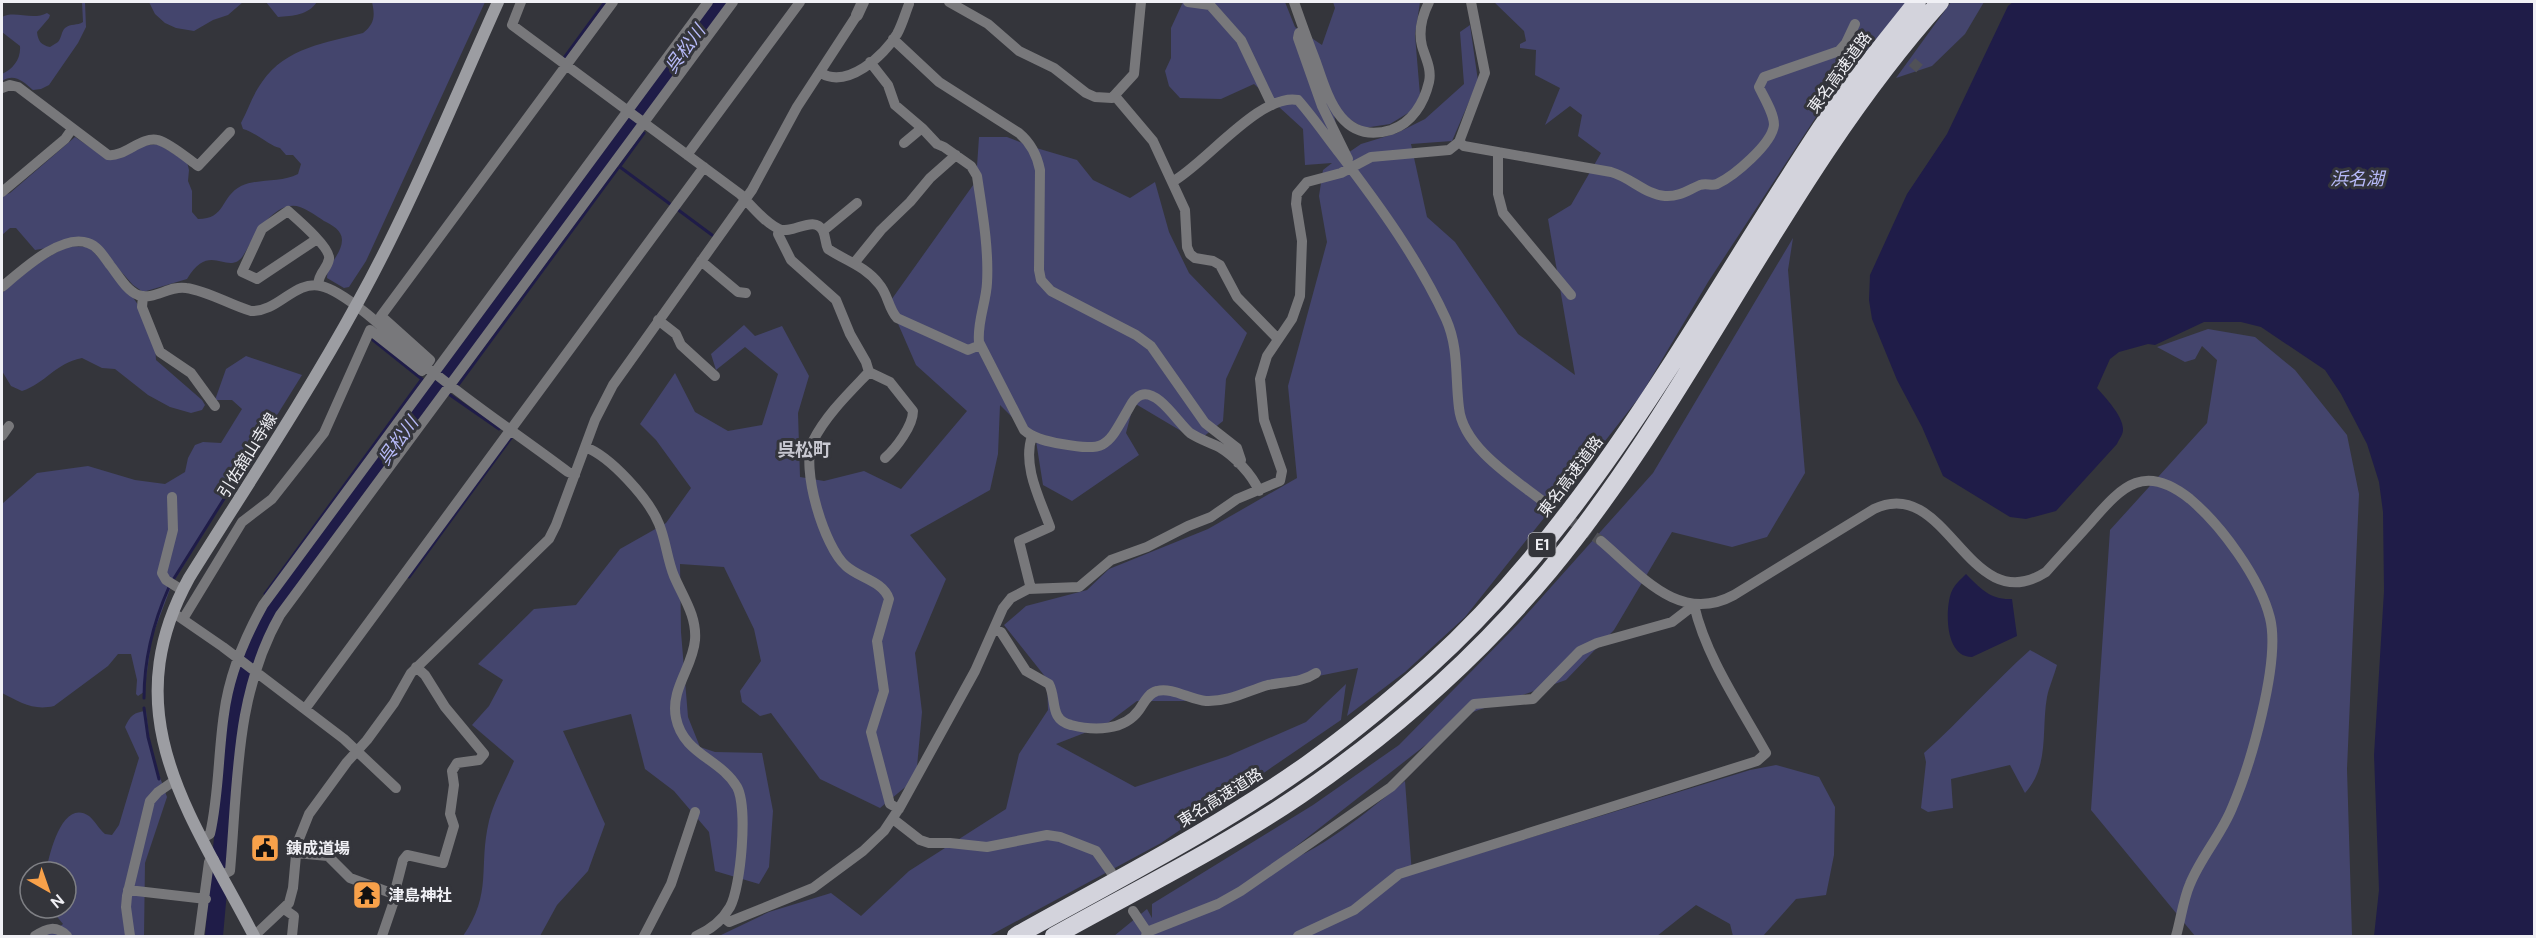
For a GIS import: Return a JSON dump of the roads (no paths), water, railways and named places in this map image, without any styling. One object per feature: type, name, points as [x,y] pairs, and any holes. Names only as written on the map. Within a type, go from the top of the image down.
[{"type":"highway","name":"東名高速道路","points":[[1016,936],[1193,837],[1309,764],[1374,713],[1482,613],[1526,565],[1599,471],[1646,404],[1821,128],[1864,67],[1917,2]]},
{"type":"highway","name":"E1","points":[[1054,936],[1219,844],[1298,796],[1363,749],[1426,696],[1491,635],[1548,572],[1617,481],[1836,138],[1891,62],[1940,2]]},
{"type":"highway","points":[[1068,936],[1135,891]]},
{"type":"main road","name":"引佐舘山寺線","points":[[254,936],[174,782],[162,743],[157,702],[161,654],[178,616],[182,590],[319,371],[356,306],[394,230],[498,2]]},
{"type":"street","points":[[521,2],[512,25],[704,167],[780,229],[792,230],[812,224],[823,231],[828,249],[855,262],[880,284],[897,318],[968,350],[980,345]]},
{"type":"street","points":[[432,371],[430,360],[381,316],[613,2]]},
{"type":"street","points":[[203,838],[210,834],[216,810],[224,714],[239,659],[254,622],[274,589],[432,371],[708,2]]},
{"type":"street","points":[[225,877],[230,871],[244,717],[254,670],[272,631],[291,600],[449,384],[733,2]]},
{"type":"street","points":[[687,155],[800,2]]},
{"type":"street","points":[[254,936],[284,909],[291,896],[300,834],[309,814],[394,703],[416,667],[544,545],[556,525],[585,447],[613,385],[746,200],[797,107],[821,73],[863,2]]},
{"type":"street","points":[[821,73],[825,76],[843,78],[861,70],[893,39],[909,2]]},
{"type":"street","points":[[949,2],[984,21],[1019,51],[1054,68],[1086,93],[1095,97],[1115,96],[1134,74],[1141,2]]},
{"type":"street","points":[[1188,2],[1210,5],[1241,40],[1272,105]]},
{"type":"street","points":[[1294,2],[1329,99],[1337,114],[1358,129],[1372,132],[1387,131],[1402,125],[1413,115],[1427,87],[1429,70],[1420,35],[1422,18],[1429,2]]},
{"type":"street","points":[[723,917],[729,922],[813,888],[863,851],[896,814],[979,664],[1011,598],[1022,591],[1031,589],[1079,586],[1112,560],[1147,547],[1211,517],[1238,500],[1277,483],[1282,475],[1264,420],[1259,387],[1264,364],[1296,312],[1300,296],[1302,240],[1296,204],[1297,194],[1307,182],[1341,173],[1371,157],[1449,150],[1459,142],[1485,73],[1471,2]]},
{"type":"street","points":[[1459,142],[1464,146],[1611,172],[1628,178],[1657,195],[1683,194],[1703,184],[1716,185],[1749,162],[1773,130],[1773,118],[1760,87],[1764,77],[1839,51],[1846,43],[1855,24]]},
{"type":"street","points":[[1304,31],[1299,33],[1298,38],[1322,106],[1343,146],[1350,168]]},
{"type":"street","points":[[893,39],[939,82],[1019,133],[1029,143],[1040,170],[1039,270],[1044,284],[1052,291],[1136,335],[1151,346],[1205,423],[1239,452],[1241,460],[1238,463]]},
{"type":"street","points":[[870,62],[888,85],[895,105],[922,128],[936,144],[971,166],[978,181],[987,269],[986,294],[978,333],[980,345],[1020,425],[1032,436],[1054,443],[1096,448],[1110,440],[1135,399],[1150,394],[1160,401],[1188,431],[1223,450],[1238,463],[1256,483],[1259,490]]},
{"type":"street","points":[[2,88],[15,85],[108,155],[115,156],[146,141],[157,140],[198,166],[230,132]]},
{"type":"street","points":[[1115,96],[1151,137],[1185,210],[1187,247],[1190,254],[1195,258],[1213,261],[1220,265],[1241,302],[1278,339]]},
{"type":"street","points":[[1172,182],[1255,115],[1272,105],[1291,99],[1298,100],[1392,225],[1446,320],[1456,352],[1460,415],[1467,434],[1480,449],[1545,503]]},
{"type":"street","points":[[904,143],[922,128]]},
{"type":"street","points":[[2,192],[65,139],[72,129]]},
{"type":"street","points":[[1498,152],[1498,194],[1503,213],[1571,295]]},
{"type":"street","points":[[855,262],[881,230],[910,202],[927,181],[956,155]]},
{"type":"street","points":[[305,709],[704,167]]},
{"type":"street","points":[[823,231],[857,204]]},
{"type":"street","points":[[317,239],[257,279],[242,272],[262,229],[288,211],[317,239],[328,253],[329,259],[319,275],[318,285]]},
{"type":"street","points":[[780,229],[778,234],[791,261],[837,300],[850,334],[869,372],[890,382],[913,411],[912,418],[898,446],[885,458]]},
{"type":"street","points":[[2,287],[40,256],[61,246],[80,241],[94,246],[126,286],[132,292],[143,296],[186,288],[250,311],[260,312],[269,309],[302,287],[318,285],[329,288],[356,306],[449,384],[575,475]]},
{"type":"street","points":[[701,261],[738,292],[746,293]]},
{"type":"street","points":[[143,296],[142,307],[160,352],[191,373],[215,406]]},
{"type":"street","points":[[658,320],[676,334],[681,345],[715,376]]},
{"type":"street","points":[[396,788],[357,751],[305,709],[178,616],[242,522],[272,499],[324,433],[370,330],[422,371],[432,371]]},
{"type":"street","points":[[869,372],[816,436],[811,446],[810,457],[815,508],[835,552],[846,566],[883,588],[889,599],[877,641],[884,691],[871,732],[890,804],[920,840],[929,843],[996,847],[1041,836],[1060,837],[1096,851],[1111,872]]},
{"type":"street","points":[[2,436],[9,426]]},
{"type":"street","points":[[1031,589],[1019,541],[1050,527],[1031,477],[1030,443],[1032,436]]},
{"type":"street","points":[[585,447],[610,462],[652,510],[662,530],[672,570],[693,615],[695,640],[692,656],[677,693],[675,708],[677,724],[688,744],[734,782],[743,804],[737,890],[723,917],[713,927],[696,936]]},
{"type":"street","points":[[1601,542],[1668,597],[1694,605],[1710,604],[1727,599],[1874,509],[1887,504],[1902,503],[1922,510],[1986,573],[2008,584],[2017,584],[2033,580],[2046,572],[2118,491],[2135,484],[2152,481],[2180,491],[2202,509],[2225,536],[2257,587],[2270,618],[2272,644],[2265,696],[2232,809],[2190,885],[2176,936]]},
{"type":"street","points":[[172,497],[173,530],[162,573],[166,579],[182,590]]},
{"type":"street","points":[[1133,911],[1147,934],[1218,904],[1241,891],[1391,787],[1474,704],[1533,699],[1580,651],[1597,643],[1672,622],[1694,605]]},
{"type":"street","points":[[1298,936],[1354,910],[1399,874],[1757,761],[1766,753],[1712,655],[1694,605]]},
{"type":"street","points":[[994,629],[1000,632],[1026,670],[1049,684],[1057,715],[1071,725],[1109,728],[1123,724],[1135,716],[1150,695],[1160,690],[1199,700],[1218,700],[1269,685],[1299,681],[1316,673]]},
{"type":"street","points":[[391,893],[395,891],[403,860],[407,855],[443,863],[454,826],[450,813],[454,785],[452,771],[457,764],[478,760],[484,754],[445,707],[425,675],[416,667]]},
{"type":"street","points":[[130,936],[126,907],[128,890],[150,801],[158,792],[174,782]]},
{"type":"street","points":[[644,936],[671,884],[695,812]]},
{"type":"street","points":[[296,853],[328,856],[350,878],[391,893],[395,898],[394,906],[382,936]]},
{"type":"street","points":[[199,936],[206,899],[209,862],[213,859]]},
{"type":"street","points":[[128,890],[206,899]]},
{"type":"street","points":[[284,909],[294,916],[292,936]]},
{"type":"street","points":[[35,936],[53,928],[67,936]]},
{"type":"water","name":"浜名湖","points":[[2013,2],[2534,2],[2534,936],[2374,936],[2379,890],[2374,755],[2384,591],[2383,512],[2379,482],[2367,444],[2341,394],[2325,370],[2261,327],[2241,322],[2204,322],[2155,345],[2148,344],[2119,352],[2110,359],[2097,388],[2117,413],[2122,425],[2122,434],[2117,444],[2056,511],[2026,519],[2010,517],[1943,476],[1922,427],[1897,380],[1872,319],[1869,300],[1870,275],[1907,194],[1947,134],[2008,6]]},
{"type":"water","points":[[1966,574],[1991,595],[2012,599],[2017,636],[1972,657],[1956,650],[1949,632],[1948,621],[1951,593],[1955,585]]},
{"type":"waterway","points":[[564,58],[605,2]]},
{"type":"waterway","name":"呉松川","points":[[214,936],[235,717],[246,669],[267,620],[282,595],[720,2]]},
{"type":"waterway","points":[[620,166],[644,133]]},
{"type":"waterway","name":"呉松川","points":[[605,157],[610,161]]},
{"type":"waterway","points":[[620,167],[670,204]]},
{"type":"waterway","points":[[458,385],[618,168]]},
{"type":"waterway","points":[[677,209],[712,235]]},
{"type":"waterway","points":[[373,340],[423,380]]},
{"type":"waterway","points":[[265,594],[422,379]]},
{"type":"waterway","name":"呉松川","points":[[429,385],[434,389]]},
{"type":"waterway","name":"呉松川","points":[[437,385],[443,389]]},
{"type":"waterway","points":[[450,395],[499,429]]},
{"type":"waterway","points":[[409,577],[511,438]]},
{"type":"waterway","points":[[173,580],[227,494]]},
{"type":"waterway","points":[[144,698],[150,641],[169,587]]},
{"type":"waterway","points":[[144,708],[148,737],[159,779]]},
{"type":"tunnel","points":[[1912,62],[1920,69]]},
{"type":"tunnel","points":[[1545,503],[1601,541]]},
{"type":"place","name":"錬成道場","points":[[265,848]]},
{"type":"place","name":"津島神社","points":[[367,895]]},
{"type":"district","name":"呉松町","points":[[804,450]]}]
